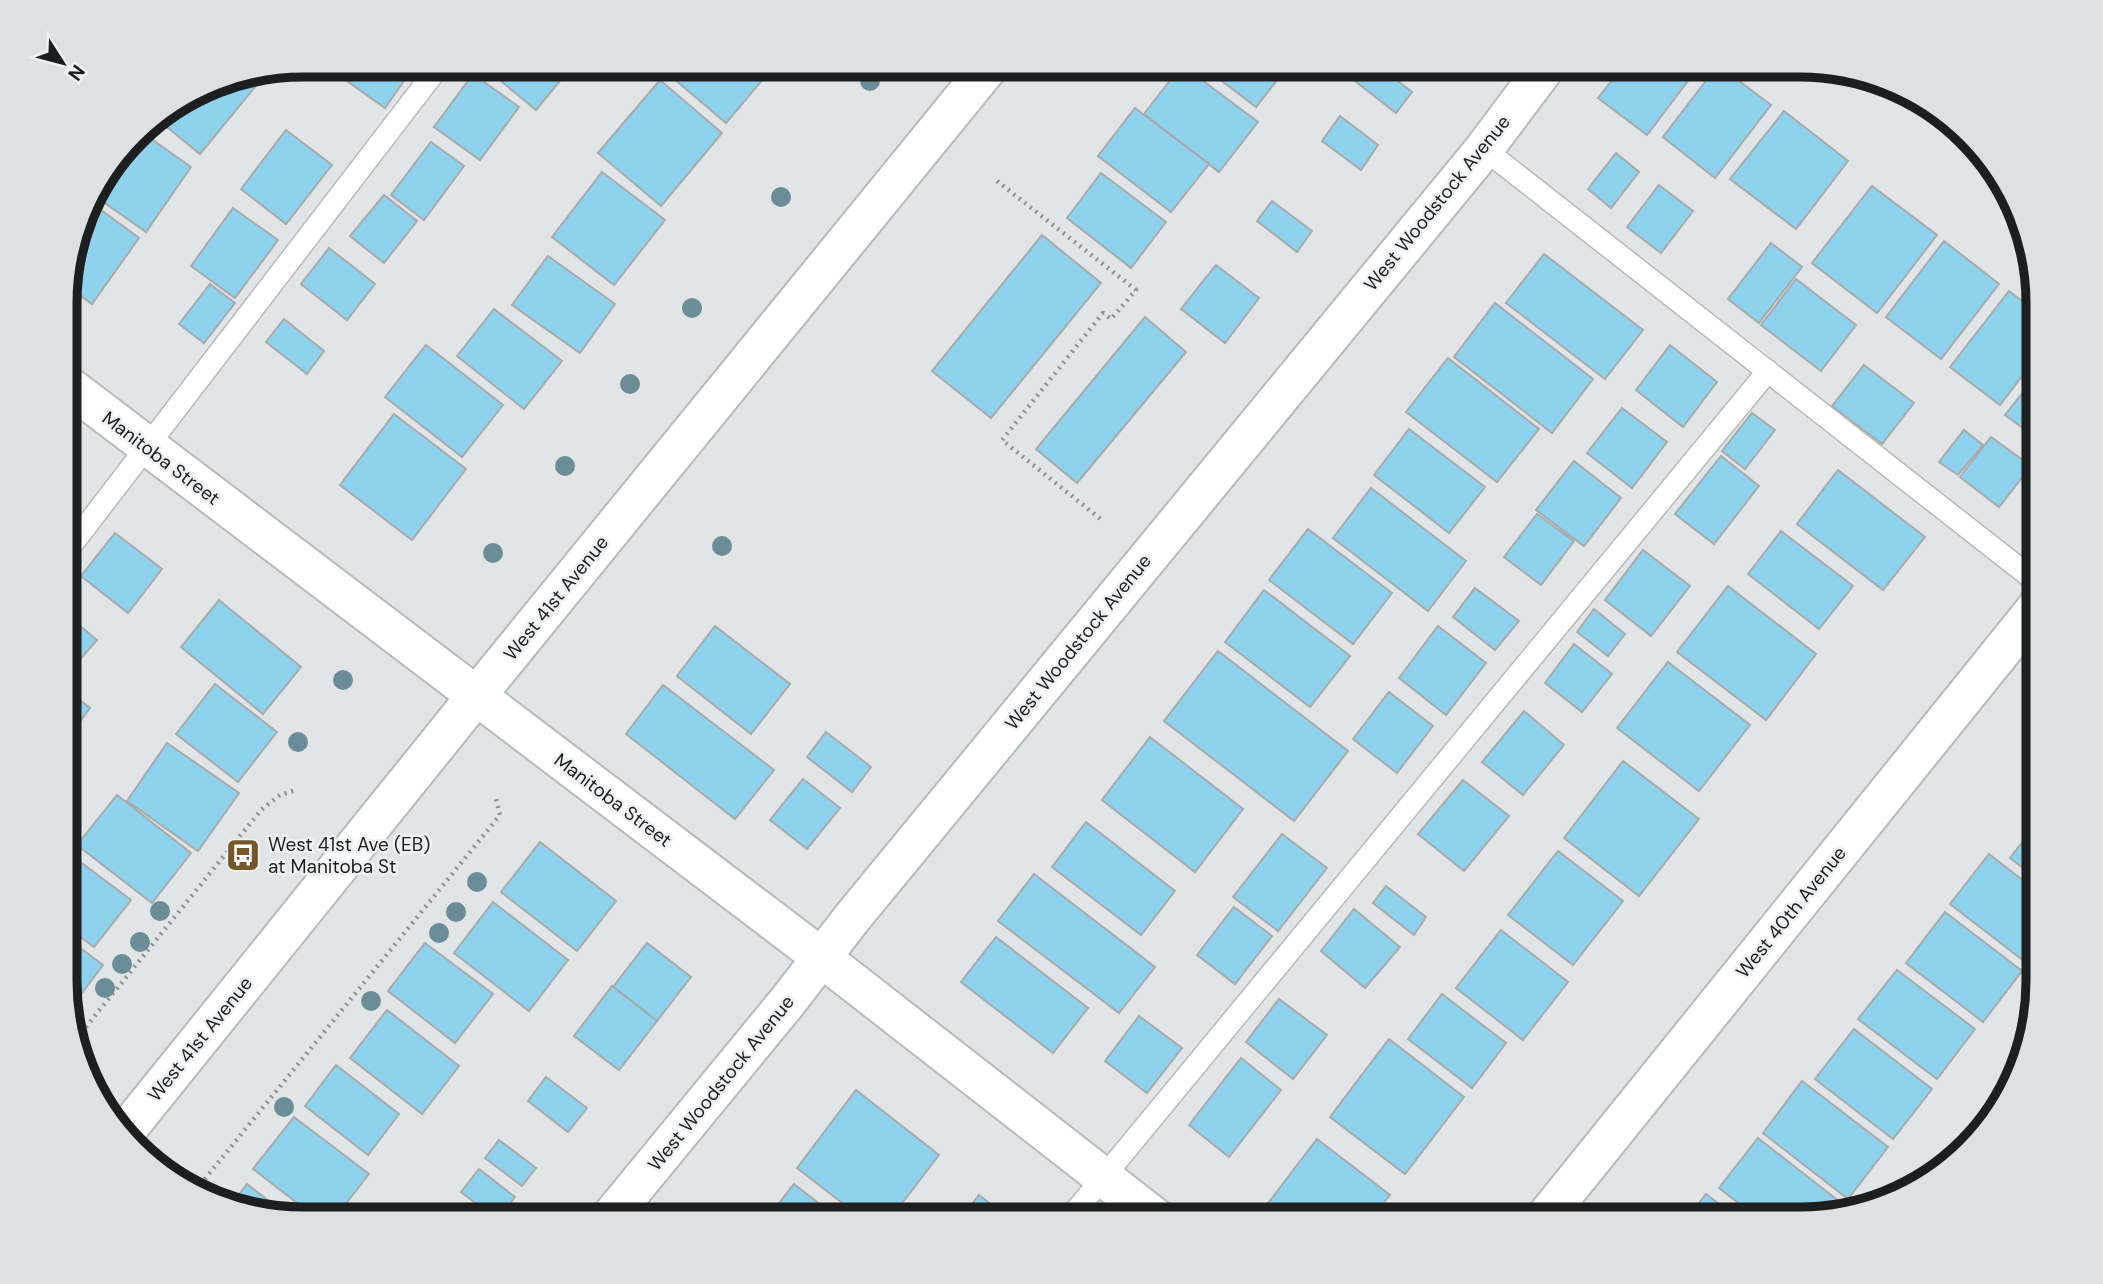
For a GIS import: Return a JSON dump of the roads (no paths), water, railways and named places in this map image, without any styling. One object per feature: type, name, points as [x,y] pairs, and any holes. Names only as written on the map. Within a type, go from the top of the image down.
[{"type":"street","name":"West 41st Avenue","points":[[130,1126],[980,77]]},
{"type":"street","name":"West Woodstock Avenue","points":[[619,1207],[852,918],[1483,149],[1538,77]]},
{"type":"street","name":"Manitoba Street","points":[[77,393],[146,448],[477,695],[822,958],[1141,1207]]},
{"type":"street","name":"West 40th Avenue","points":[[1554,1207],[2026,621]]},
{"type":"lane","points":[[77,538],[431,77]]},
{"type":"lane","points":[[1483,149],[2026,574]]},
{"type":"lane","points":[[1079,1207],[1768,371]]},
{"type":"place","name":"West 41st Ave (EB) at Manitoba St","points":[[243,855]]}]
